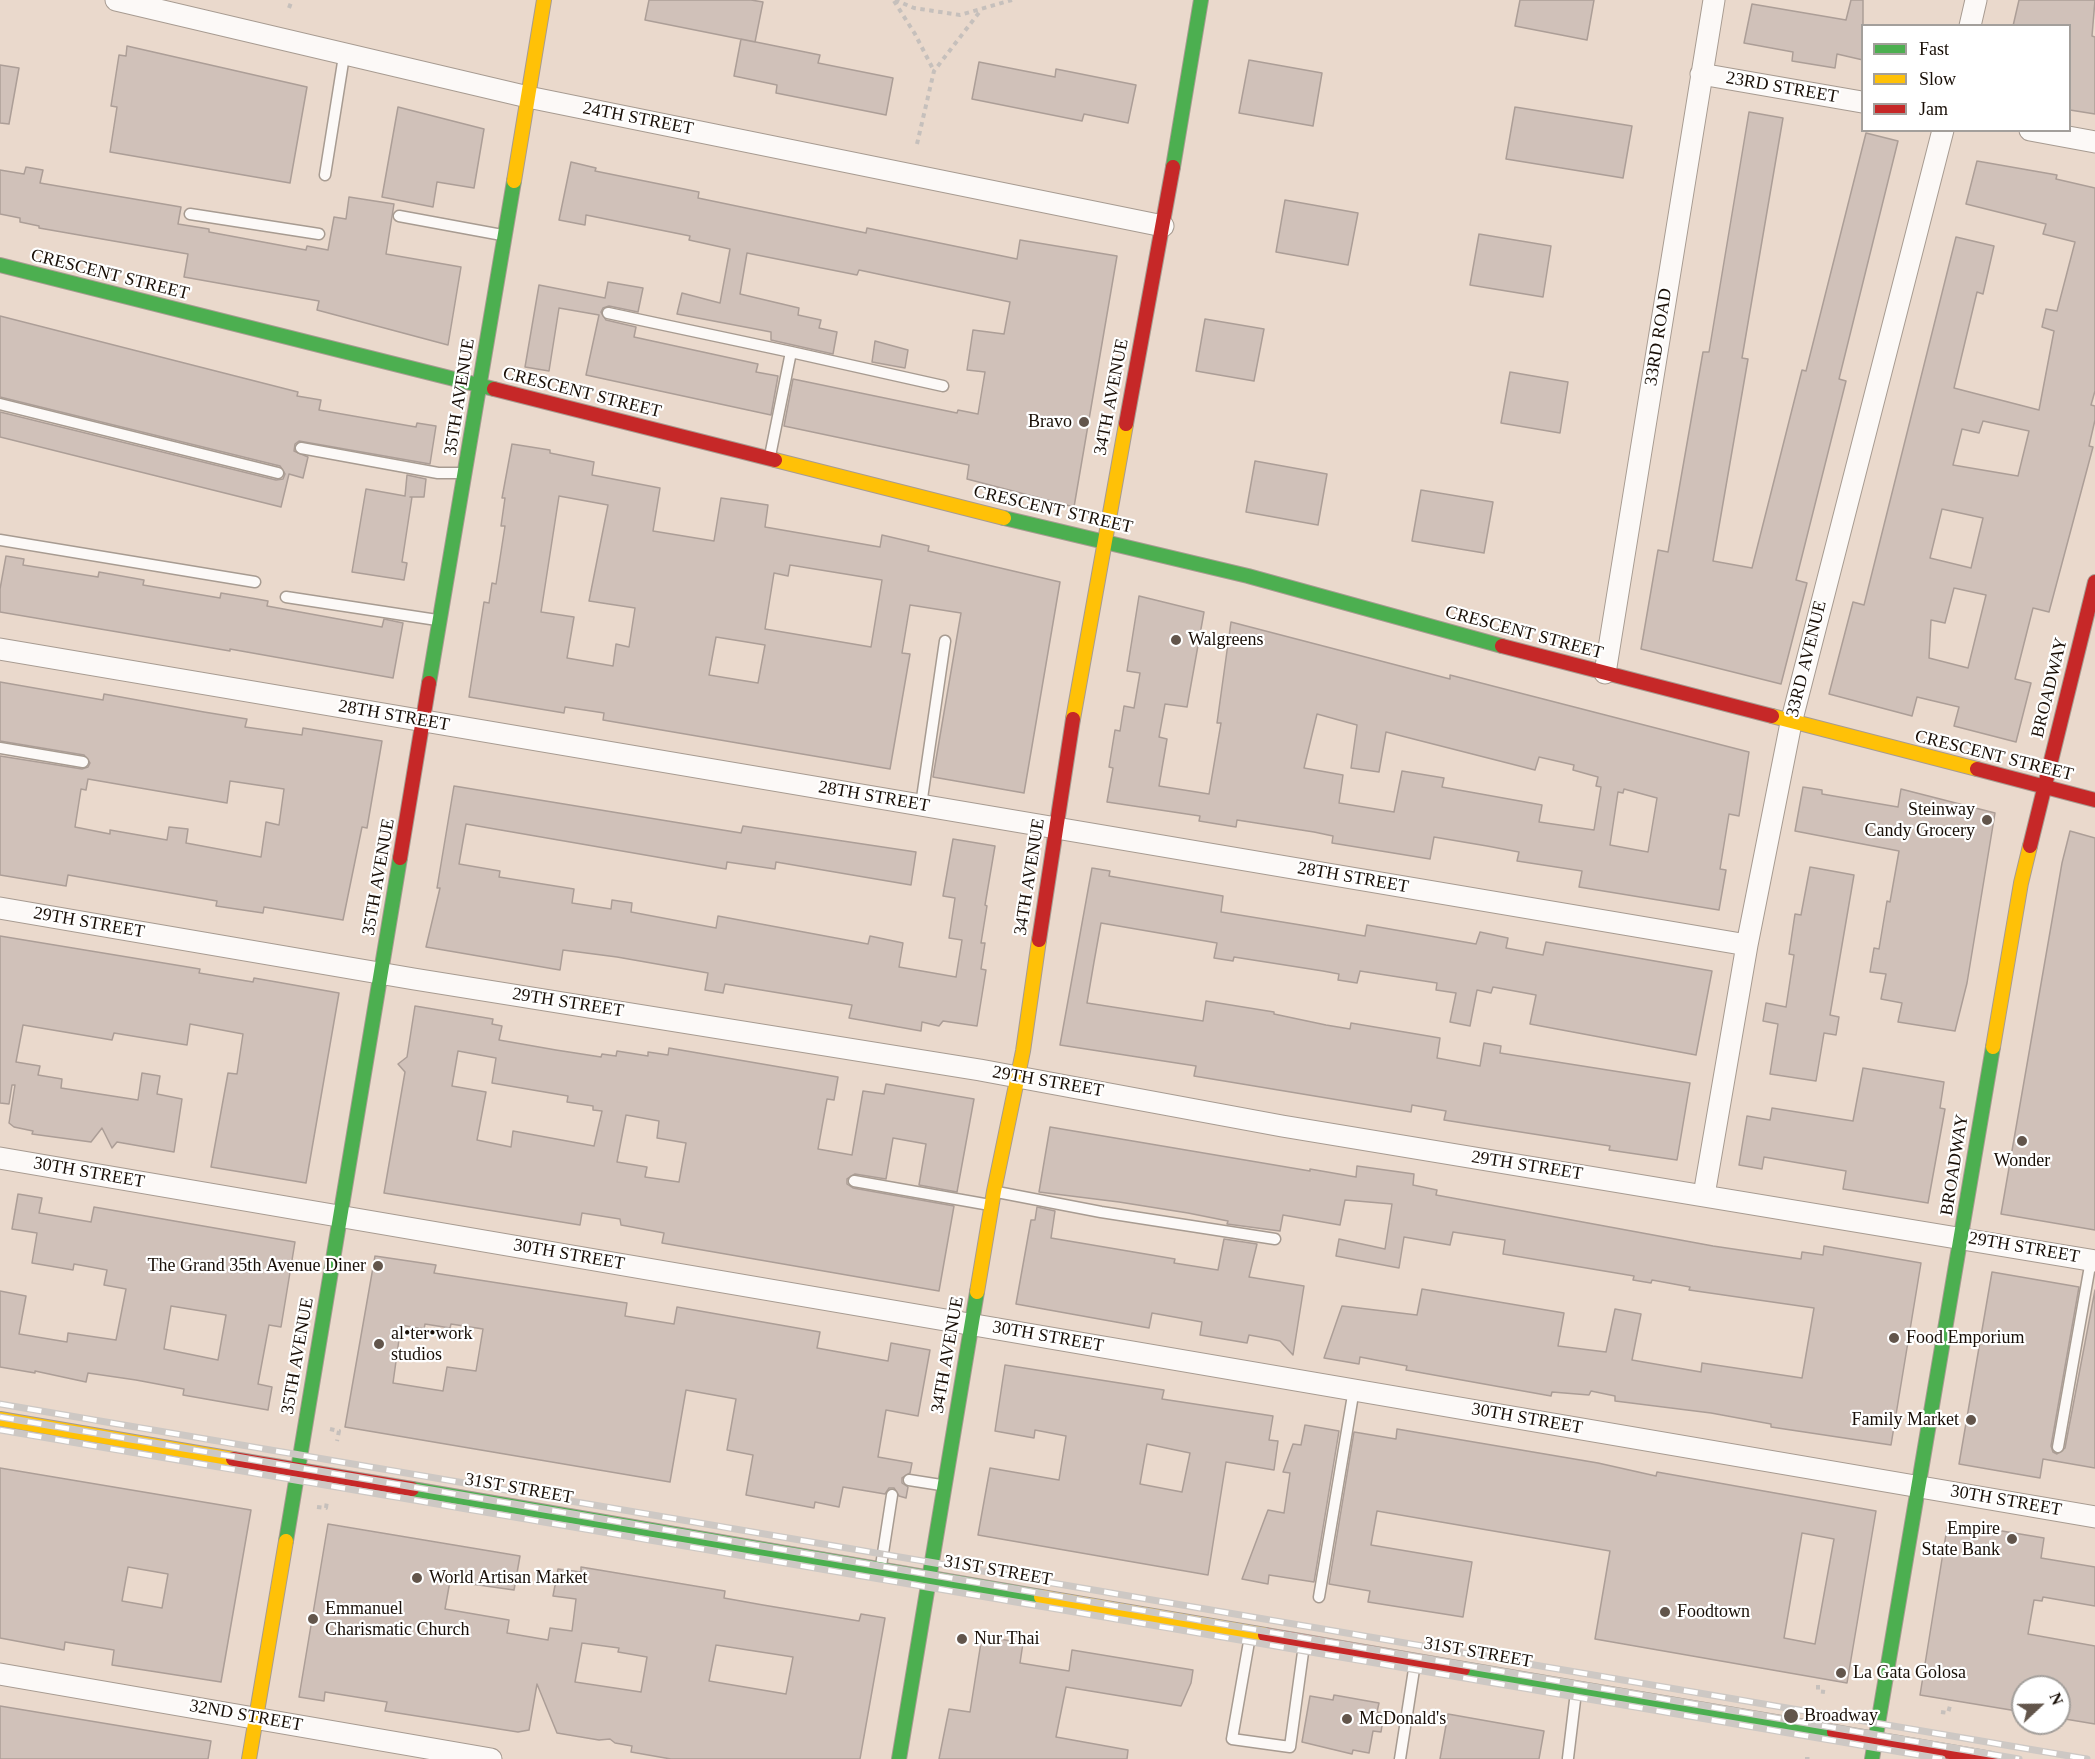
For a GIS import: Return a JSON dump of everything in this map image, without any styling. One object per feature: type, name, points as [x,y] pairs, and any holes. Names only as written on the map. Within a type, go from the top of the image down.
[{"type":"street","name":"24TH STREET","points":[[116,0],[528,98],[1163,226]]},
{"type":"street","name":"35TH AVENUE","points":[[249,1759],[544,0]]},
{"type":"street","name":"34TH AVENUE","points":[[899,1759],[994,1191],[1018,1076],[1055,828],[1163,226],[1201,0]]},
{"type":"street","name":"33RD ROAD","points":[[1605,673],[1714,0]]},
{"type":"street","points":[[1970,24],[1976,0]]},
{"type":"street","name":"23RD STREET","points":[[1701,74],[1861,102]]},
{"type":"street","name":"33RD AVENUE","points":[[1704,1195],[1747,945],[1791,723],[1942,132]]},
{"type":"street","points":[[2041,132],[2095,142]]},
{"type":"street","name":"CRESCENT STREET","points":[[0,265],[770,459],[1248,576],[1791,723],[2095,800]]},
{"type":"street","name":"BROADWAY","points":[[1872,1759],[2021,883],[2044,787],[2090,624],[2095,582]]},
{"type":"street","name":"28TH STREET","points":[[0,649],[1747,945]]},
{"type":"street","name":"29TH STREET","points":[[0,908],[381,973],[1018,1076],[1282,1126],[2093,1260]]},
{"type":"street","name":"30TH STREET","points":[[0,1158],[2095,1516]]},
{"type":"street","name":"31ST STREET","points":[[0,1419],[1991,1759]]},
{"type":"street","name":"32ND STREET","points":[[0,1674],[491,1759]]},
{"type":"lane","points":[[325,175],[344,56]]},
{"type":"lane","points":[[190,214],[319,234]]},
{"type":"lane","points":[[399,216],[505,236]]},
{"type":"lane","points":[[608,313],[943,386]]},
{"type":"lane","points":[[770,459],[791,352]]},
{"type":"lane","points":[[0,404],[278,473]]},
{"type":"lane","points":[[301,448],[438,472],[466,473]]},
{"type":"lane","points":[[0,540],[255,582]]},
{"type":"lane","points":[[286,597],[440,621]]},
{"type":"lane","points":[[921,805],[945,641]]},
{"type":"lane","points":[[0,748],[83,762]]},
{"type":"lane","points":[[854,1181],[992,1206]]},
{"type":"lane","points":[[994,1191],[1101,1212],[1275,1239]]},
{"type":"lane","points":[[2058,1447],[2093,1260]]},
{"type":"lane","points":[[1319,1597],[1354,1389]]},
{"type":"lane","points":[[909,1479],[945,1485]]},
{"type":"lane","points":[[881,1570],[892,1495]]},
{"type":"lane","points":[[1250,1633],[1232,1739],[1290,1747],[1305,1642]]},
{"type":"lane","points":[[1400,1759],[1415,1660]]},
{"type":"lane","points":[[1570,1759],[1576,1689]]},
{"type":"path","points":[[289,8],[292,0]]},
{"type":"path","points":[[894,0],[914,8],[960,15],[1012,0]]},
{"type":"path","points":[[894,0],[934,71]]},
{"type":"path","points":[[917,144],[934,71],[981,10]]},
{"type":"path","points":[[330,1429],[339,1431],[337,1441]]},
{"type":"path","points":[[316,1506],[326,1508],[327,1500]]},
{"type":"path","points":[[1818,1685],[1818,1691],[1825,1692]]},
{"type":"path","points":[[1941,1712],[1948,1713],[1950,1706]]},
{"type":"path","points":[[1805,1759],[1813,1759]]},
{"type":"building","points":[[649,0],[763,2],[755,42],[645,20]]},
{"type":"building","points":[[1520,0],[1594,0],[1587,40],[1515,26]]},
{"type":"building","points":[[1851,0],[1863,0],[1861,60],[1837,54],[1835,68],[1792,61],[1793,52],[1744,43],[1752,4],[1846,20]]},
{"type":"building","points":[[2019,0],[2095,0],[2092,36],[2095,37],[2095,114],[2071,110],[2071,24],[2013,24]]},
{"type":"building","points":[[741,39],[820,55],[818,63],[893,78],[886,115],[776,93],[777,85],[734,76]]},
{"type":"building","points":[[127,46],[307,87],[290,183],[110,152],[117,107],[111,106],[119,55],[126,56]]},
{"type":"building","points":[[1249,60],[1322,73],[1313,126],[1239,113]]},
{"type":"building","points":[[979,62],[1055,77],[1056,69],[1136,85],[1128,123],[1084,114],[1082,121],[972,99]]},
{"type":"building","points":[[0,65],[19,68],[9,124],[0,123]]},
{"type":"building","points":[[398,107],[484,129],[474,188],[437,182],[433,207],[382,197]]},
{"type":"building","points":[[1515,107],[1632,126],[1623,178],[1506,159]]},
{"type":"building","points":[[1749,112],[1783,118],[1742,358],[1748,359],[1713,561],[1752,568],[1802,370],[1806,371],[1866,133],[1898,141],[1839,379],[1846,381],[1796,580],[1807,583],[1781,684],[1641,649],[1658,550],[1668,552],[1703,352],[1709,352]]},
{"type":"building","points":[[1977,161],[2057,175],[2056,179],[2095,188],[2095,391],[2091,405],[2095,406],[2095,420],[2089,446],[2093,447],[2049,612],[2033,608],[2015,679],[2031,683],[2016,742],[1954,726],[1959,707],[1917,697],[1912,716],[1829,694],[1853,602],[1864,605],[1956,237],[1994,246],[1983,294],[1977,292],[1954,388],[2039,410],[2054,331],[2042,327],[2046,309],[2057,311],[2075,242],[2043,234],[2046,224],[1966,204]],"holes":[[[1983,421],[2029,431],[2018,476],[1953,465],[1962,429],[1979,433]],[[1942,509],[1983,518],[1971,568],[1930,558]],[[1954,588],[1986,595],[1968,668],[1929,658],[1931,620],[1945,623]]]},
{"type":"building","points":[[571,162],[596,168],[595,171],[699,192],[698,198],[866,233],[867,228],[1017,259],[1020,240],[1117,256],[1074,507],[967,479],[969,465],[784,426],[793,379],[957,413],[958,410],[978,414],[985,372],[967,370],[973,330],[1004,334],[1010,302],[859,270],[857,275],[747,253],[740,294],[799,308],[798,315],[821,320],[819,328],[837,332],[833,354],[771,340],[771,332],[677,314],[682,293],[720,303],[730,249],[689,240],[690,236],[586,215],[585,225],[559,220]]},
{"type":"building","points":[[26,167],[43,170],[40,183],[181,207],[178,224],[306,250],[307,246],[328,250],[334,217],[346,219],[349,197],[394,204],[386,254],[461,267],[448,345],[317,310],[319,301],[184,277],[188,254],[39,228],[39,226],[20,222],[20,218],[0,214],[0,170],[24,174]]},
{"type":"building","points":[[1285,200],[1358,213],[1348,265],[1276,252]]},
{"type":"building","points":[[1479,234],[1551,246],[1543,297],[1470,285]]},
{"type":"building","points":[[608,282],[643,288],[638,312],[609,306],[603,308],[601,312],[606,320],[636,327],[634,337],[758,364],[756,372],[778,376],[771,415],[586,375],[599,315],[559,308],[549,371],[525,367],[539,285],[605,298]]},
{"type":"building","points":[[0,316],[298,392],[297,396],[321,400],[319,410],[416,427],[417,423],[436,426],[430,464],[299,441],[295,444],[294,451],[308,457],[303,478],[289,474],[281,507],[0,437],[0,412],[276,480],[283,479],[285,474],[280,466],[0,397]]},
{"type":"building","points":[[1205,319],[1264,329],[1254,381],[1196,371]]},
{"type":"building","points":[[875,341],[908,350],[905,368],[872,362]]},
{"type":"building","points":[[1510,372],[1568,382],[1560,433],[1501,423]]},
{"type":"building","points":[[512,444],[550,450],[550,453],[594,462],[592,475],[660,488],[653,531],[714,541],[721,498],[768,505],[765,527],[880,547],[882,535],[929,546],[928,551],[1060,582],[1024,793],[933,777],[961,613],[910,605],[902,653],[910,654],[890,769],[603,720],[604,713],[565,707],[564,713],[469,697],[484,602],[489,603],[492,583],[496,584],[505,526],[501,526],[505,498],[502,498]],"holes":[[[559,496],[608,505],[589,601],[635,608],[629,647],[616,644],[613,666],[567,658],[574,617],[541,612]],[[790,565],[882,580],[871,647],[765,629],[774,573],[788,576]],[[716,637],[765,645],[758,683],[709,675]]]},
{"type":"building","points":[[1255,461],[1327,474],[1318,525],[1246,512]]},
{"type":"building","points":[[407,475],[426,479],[424,497],[412,497],[402,562],[407,563],[404,580],[352,572],[366,489],[405,496]]},
{"type":"building","points":[[1421,490],[1493,502],[1484,553],[1412,541]]},
{"type":"building","points":[[6,556],[24,559],[23,565],[98,577],[99,572],[144,580],[143,585],[220,598],[221,593],[257,599],[268,601],[267,606],[382,627],[384,619],[403,623],[393,678],[0,612],[0,589]]},
{"type":"building","points":[[1139,596],[1204,612],[1187,707],[1165,704],[1159,737],[1167,739],[1159,786],[1209,794],[1221,723],[1217,723],[1231,622],[1450,679],[1450,675],[1749,752],[1739,816],[1729,814],[1720,869],[1726,870],[1719,910],[1579,887],[1582,871],[1517,861],[1519,852],[1487,846],[1434,837],[1430,859],[1332,843],[1333,836],[1314,832],[1237,820],[1236,827],[1199,821],[1200,816],[1107,802],[1113,768],[1109,767],[1115,730],[1120,731],[1124,706],[1134,708],[1140,673],[1127,671]],"holes":[[[1317,714],[1357,725],[1351,768],[1379,772],[1386,732],[1535,770],[1539,757],[1574,765],[1573,770],[1598,777],[1596,786],[1601,787],[1594,830],[1539,822],[1542,805],[1442,787],[1444,778],[1402,771],[1394,812],[1339,803],[1343,775],[1304,768]],[[1624,789],[1657,798],[1648,852],[1610,845],[1618,792],[1623,793]]]},
{"type":"building","points":[[0,682],[103,700],[104,694],[247,719],[245,727],[302,735],[303,728],[382,741],[367,828],[362,827],[343,920],[264,907],[263,913],[216,906],[217,901],[68,875],[66,886],[0,875],[0,756],[82,769],[88,767],[90,763],[84,755],[0,741]],"holes":[[[88,779],[227,803],[230,781],[284,789],[279,825],[266,822],[261,857],[186,843],[188,829],[169,827],[167,840],[110,830],[110,834],[75,827],[81,789],[86,790]]]},
{"type":"building","points":[[454,786],[741,833],[743,826],[916,852],[911,885],[776,862],[775,869],[727,862],[726,869],[466,824],[459,864],[500,871],[499,877],[574,889],[572,903],[611,909],[612,900],[632,903],[631,912],[716,928],[718,916],[868,944],[870,936],[903,943],[899,967],[956,977],[962,940],[949,938],[955,898],[943,896],[953,839],[995,846],[981,943],[985,943],[981,969],[986,970],[977,1026],[943,1021],[939,1026],[922,1022],[921,1031],[849,1018],[852,1005],[725,984],[723,993],[705,990],[708,973],[617,957],[563,950],[560,970],[426,947],[440,888],[437,888]]},
{"type":"building","points":[[1803,787],[1822,790],[1822,794],[1898,807],[1901,789],[1995,813],[1967,983],[1955,1031],[1898,1022],[1902,1003],[1881,999],[1886,974],[1870,972],[1874,948],[1879,949],[1899,851],[1795,831]]},
{"type":"building","points":[[2070,831],[2095,838],[2095,1230],[2001,1214],[2062,863]]},
{"type":"building","points":[[1810,867],[1854,875],[1830,1015],[1839,1017],[1836,1035],[1824,1033],[1816,1081],[1770,1074],[1778,1024],[1763,1021],[1766,1003],[1786,1007],[1794,955],[1789,954],[1795,914],[1801,915]]},
{"type":"building","points":[[1092,868],[1110,871],[1109,876],[1223,896],[1221,912],[1365,936],[1367,925],[1476,944],[1480,932],[1508,938],[1506,948],[1543,955],[1546,942],[1712,971],[1696,1055],[1530,1024],[1536,995],[1493,987],[1491,993],[1477,990],[1470,1026],[1450,1022],[1456,993],[1436,990],[1437,983],[1360,971],[1357,983],[1338,980],[1339,974],[1323,971],[1234,957],[1233,961],[1214,958],[1217,943],[1101,923],[1087,1003],[1203,1021],[1206,1001],[1274,1012],[1274,1014],[1350,1029],[1351,1023],[1440,1038],[1437,1058],[1480,1066],[1484,1043],[1501,1046],[1500,1053],[1690,1083],[1677,1160],[1609,1150],[1610,1146],[1444,1120],[1446,1111],[1412,1105],[1411,1112],[1194,1076],[1196,1066],[1060,1045]]},
{"type":"building","points":[[0,936],[200,969],[199,973],[253,982],[254,978],[339,993],[306,1183],[211,1167],[228,1073],[237,1074],[243,1034],[190,1024],[187,1045],[114,1033],[112,1040],[23,1025],[16,1062],[40,1066],[38,1075],[62,1079],[61,1088],[138,1100],[142,1073],[160,1076],[157,1094],[182,1099],[174,1152],[117,1142],[112,1148],[102,1128],[91,1142],[32,1134],[33,1131],[14,1127],[9,1123],[15,1085],[12,1085],[9,1104],[0,1103]]},
{"type":"building","points":[[415,1006],[493,1019],[492,1024],[502,1026],[499,1040],[556,1050],[601,1057],[602,1054],[616,1056],[617,1051],[648,1056],[648,1052],[668,1055],[669,1048],[838,1077],[834,1100],[827,1099],[818,1149],[852,1155],[863,1091],[884,1094],[886,1084],[974,1099],[957,1192],[919,1185],[926,1144],[893,1138],[886,1179],[855,1174],[847,1179],[847,1184],[853,1188],[954,1206],[939,1291],[662,1243],[664,1233],[621,1225],[620,1219],[582,1213],[580,1225],[384,1193],[405,1072],[398,1064],[407,1057]],"holes":[[[458,1051],[496,1058],[492,1083],[568,1096],[567,1102],[593,1106],[593,1110],[602,1111],[594,1146],[513,1131],[511,1147],[477,1140],[486,1092],[452,1086]],[[626,1115],[659,1121],[657,1138],[686,1143],[679,1182],[645,1177],[647,1167],[617,1162]]]},
{"type":"building","points":[[1863,1068],[1944,1082],[1940,1108],[1945,1109],[1928,1203],[1843,1189],[1846,1171],[1764,1157],[1762,1169],[1739,1165],[1747,1116],[1770,1120],[1772,1108],[1853,1121]]},
{"type":"building","points":[[1050,1127],[1356,1177],[1357,1166],[1414,1174],[1413,1185],[1437,1190],[1436,1195],[1713,1246],[1801,1259],[1802,1252],[1823,1255],[1824,1246],[1921,1263],[1891,1445],[1771,1427],[1771,1424],[1711,1413],[1615,1401],[1615,1396],[1591,1391],[1589,1395],[1552,1392],[1551,1396],[1406,1370],[1407,1366],[1360,1357],[1359,1364],[1324,1358],[1342,1306],[1417,1315],[1422,1289],[1564,1313],[1558,1346],[1606,1352],[1615,1309],[1641,1314],[1632,1360],[1701,1372],[1702,1363],[1802,1378],[1814,1308],[1689,1290],[1690,1287],[1652,1280],[1651,1283],[1633,1280],[1634,1276],[1503,1254],[1505,1240],[1453,1232],[1450,1245],[1404,1237],[1399,1268],[1336,1256],[1339,1239],[1385,1249],[1392,1204],[1345,1200],[1340,1225],[1283,1215],[1280,1231],[1227,1224],[1228,1221],[1188,1213],[1039,1192]]},
{"type":"building","points":[[18,1194],[42,1198],[39,1213],[91,1222],[94,1207],[295,1242],[281,1327],[269,1325],[258,1384],[272,1387],[268,1410],[183,1395],[184,1389],[136,1380],[88,1373],[86,1382],[35,1371],[35,1373],[0,1367],[0,1291],[26,1296],[19,1334],[67,1342],[68,1333],[116,1340],[126,1289],[104,1285],[107,1270],[74,1264],[73,1270],[32,1263],[37,1233],[12,1229]],"holes":[[[171,1306],[226,1315],[218,1360],[164,1349]]]},
{"type":"building","points":[[1037,1207],[1055,1211],[1051,1238],[1175,1259],[1174,1263],[1218,1270],[1224,1239],[1257,1244],[1249,1277],[1304,1286],[1293,1355],[1280,1341],[1271,1339],[1249,1335],[1247,1343],[1200,1335],[1202,1322],[1152,1313],[1149,1328],[1016,1304],[1031,1220],[1035,1220]]},
{"type":"building","points":[[375,1256],[436,1265],[434,1273],[627,1303],[625,1316],[674,1324],[677,1307],[820,1332],[817,1348],[888,1361],[891,1343],[930,1350],[918,1416],[886,1410],[878,1457],[912,1463],[910,1473],[902,1478],[902,1483],[908,1487],[906,1498],[899,1496],[894,1488],[889,1488],[885,1494],[843,1487],[839,1507],[815,1502],[814,1508],[746,1495],[753,1455],[727,1450],[736,1399],[686,1390],[670,1482],[345,1427]],"holes":[[[425,1324],[450,1328],[451,1324],[483,1329],[476,1371],[447,1367],[443,1391],[393,1383],[401,1325],[424,1329]]]},
{"type":"building","points":[[1992,1272],[2079,1287],[2051,1446],[2053,1452],[2057,1454],[2065,1448],[2095,1290],[2095,1468],[2043,1459],[2040,1478],[1959,1464]]},
{"type":"building","points":[[1005,1365],[1164,1390],[1162,1399],[1273,1416],[1269,1440],[1278,1441],[1274,1470],[1226,1462],[1208,1575],[978,1535],[990,1468],[1059,1480],[1066,1436],[1035,1430],[1034,1438],[995,1431]],"holes":[[[1147,1444],[1190,1453],[1182,1492],[1140,1484]]]},
{"type":"building","points":[[1305,1425],[1339,1431],[1314,1582],[1269,1575],[1268,1584],[1242,1579],[1268,1510],[1284,1513],[1290,1473],[1283,1472],[1293,1444],[1301,1445]]},
{"type":"building","points":[[1397,1429],[1598,1463],[1656,1476],[1657,1472],[1876,1511],[1847,1683],[1595,1639],[1610,1551],[1377,1511],[1371,1545],[1472,1562],[1463,1617],[1368,1602],[1370,1591],[1329,1584],[1354,1432],[1396,1439]],"holes":[[[1802,1533],[1834,1539],[1815,1644],[1784,1638]]]},
{"type":"building","points":[[0,1468],[251,1510],[221,1682],[112,1665],[114,1650],[65,1642],[64,1650],[0,1638]],"holes":[[[128,1567],[168,1574],[162,1608],[122,1601]]]},
{"type":"building","points":[[1948,1522],[2044,1538],[2041,1558],[2095,1567],[2095,1606],[2043,1597],[2042,1601],[2034,1600],[2028,1634],[2095,1646],[2095,1724],[2071,1720],[2071,1675],[2011,1675],[2011,1710],[1920,1695]]},
{"type":"building","points":[[328,1524],[520,1556],[514,1590],[450,1581],[445,1609],[509,1620],[507,1633],[548,1640],[550,1628],[572,1631],[576,1599],[553,1596],[558,1569],[581,1572],[581,1567],[725,1591],[724,1598],[763,1605],[859,1621],[861,1614],[885,1618],[860,1759],[671,1759],[631,1752],[632,1746],[615,1743],[610,1739],[599,1740],[557,1733],[537,1684],[529,1730],[518,1732],[385,1711],[387,1702],[325,1692],[324,1701],[299,1697]],"holes":[[[582,1643],[619,1648],[618,1652],[647,1657],[641,1692],[575,1682]],[[716,1645],[793,1657],[786,1694],[709,1681]]]},
{"type":"building","points":[[982,1636],[1023,1643],[1020,1663],[1069,1671],[1072,1650],[1193,1670],[1191,1683],[1181,1706],[1066,1687],[1056,1737],[1128,1750],[1127,1759],[939,1759],[949,1709],[970,1712]]},
{"type":"building","points":[[1334,1695],[1379,1703],[1377,1712],[1384,1713],[1381,1732],[1373,1731],[1369,1753],[1353,1750],[1352,1754],[1302,1742],[1310,1696],[1333,1700]]},
{"type":"building","points":[[0,1706],[211,1741],[208,1759],[0,1759]]},
{"type":"building","points":[[1448,1714],[1544,1731],[1539,1759],[1440,1759]]},
{"type":"railway","points":[[0,1404],[2087,1759]]},
{"type":"railway","points":[[0,1417],[2019,1759]]},
{"type":"railway","points":[[0,1430],[1942,1759]]},
{"type":"traffic: fast","points":[[1173,167],[1201,0]]},
{"type":"traffic: fast","points":[[429,683],[514,181]]},
{"type":"traffic: fast","points":[[0,265],[494,389]]},
{"type":"traffic: fast","points":[[1004,518],[1248,576],[1502,646]]},
{"type":"traffic: fast","points":[[286,1541],[400,858]]},
{"type":"traffic: fast","points":[[1872,1759],[1993,1047]]},
{"type":"traffic: fast","points":[[899,1759],[977,1292]]},
{"type":"traffic: fast","points":[[412,1489],[1041,1597]]},
{"type":"traffic: fast","points":[[1463,1669],[1834,1732]]},
{"type":"traffic: slow","points":[[514,181],[544,0]]},
{"type":"traffic: slow","points":[[1073,719],[1126,424]]},
{"type":"traffic: slow","points":[[775,460],[1004,518]]},
{"type":"traffic: slow","points":[[1772,716],[1977,769]]},
{"type":"traffic: slow","points":[[1993,1047],[2021,883],[2030,846]]},
{"type":"traffic: slow","points":[[977,1292],[994,1191],[1023,1051],[1039,940]]},
{"type":"traffic: slow","points":[[0,1419],[233,1459]]},
{"type":"traffic: slow","points":[[249,1759],[286,1541]]},
{"type":"traffic: slow","points":[[1041,1597],[1265,1635]]},
{"type":"traffic: jam","points":[[1126,424],[1173,167]]},
{"type":"traffic: jam","points":[[494,389],[775,460]]},
{"type":"traffic: jam","points":[[2030,846],[2095,582]]},
{"type":"traffic: jam","points":[[1502,646],[1772,716]]},
{"type":"traffic: jam","points":[[400,858],[429,683]]},
{"type":"traffic: jam","points":[[1039,940],[1073,719]]},
{"type":"traffic: jam","points":[[1977,769],[2095,800]]},
{"type":"traffic: jam","points":[[233,1459],[412,1489]]},
{"type":"traffic: jam","points":[[1265,1635],[1463,1669]]},
{"type":"traffic: jam","points":[[1834,1732],[1991,1759]]},
{"type":"place","name":"Bravo","points":[[1084,422]]},
{"type":"place","name":"Walgreens","points":[[1176,640]]},
{"type":"place","name":"Steinway Candy Grocery","points":[[1987,820]]},
{"type":"place","name":"Wonder","points":[[2022,1141]]},
{"type":"place","name":"The Grand 35th Avenue Diner","points":[[378,1266]]},
{"type":"place","name":"Food Emporium","points":[[1894,1338]]},
{"type":"place","name":"al•ter•work studios","points":[[379,1344]]},
{"type":"place","name":"Family Market","points":[[1971,1420]]},
{"type":"place","name":"Empire State Bank","points":[[2012,1539]]},
{"type":"place","name":"World Artisan Market","points":[[417,1578]]},
{"type":"place","name":"Foodtown","points":[[1665,1612]]},
{"type":"place","name":"Emmanuel Charismatic Church","points":[[313,1619]]},
{"type":"place","name":"Nur Thai","points":[[962,1639]]},
{"type":"place","name":"La Gata Golosa","points":[[1841,1673]]},
{"type":"place","name":"Broadway","points":[[1791,1716]]},
{"type":"place","name":"McDonald's","points":[[1347,1719]]}]
